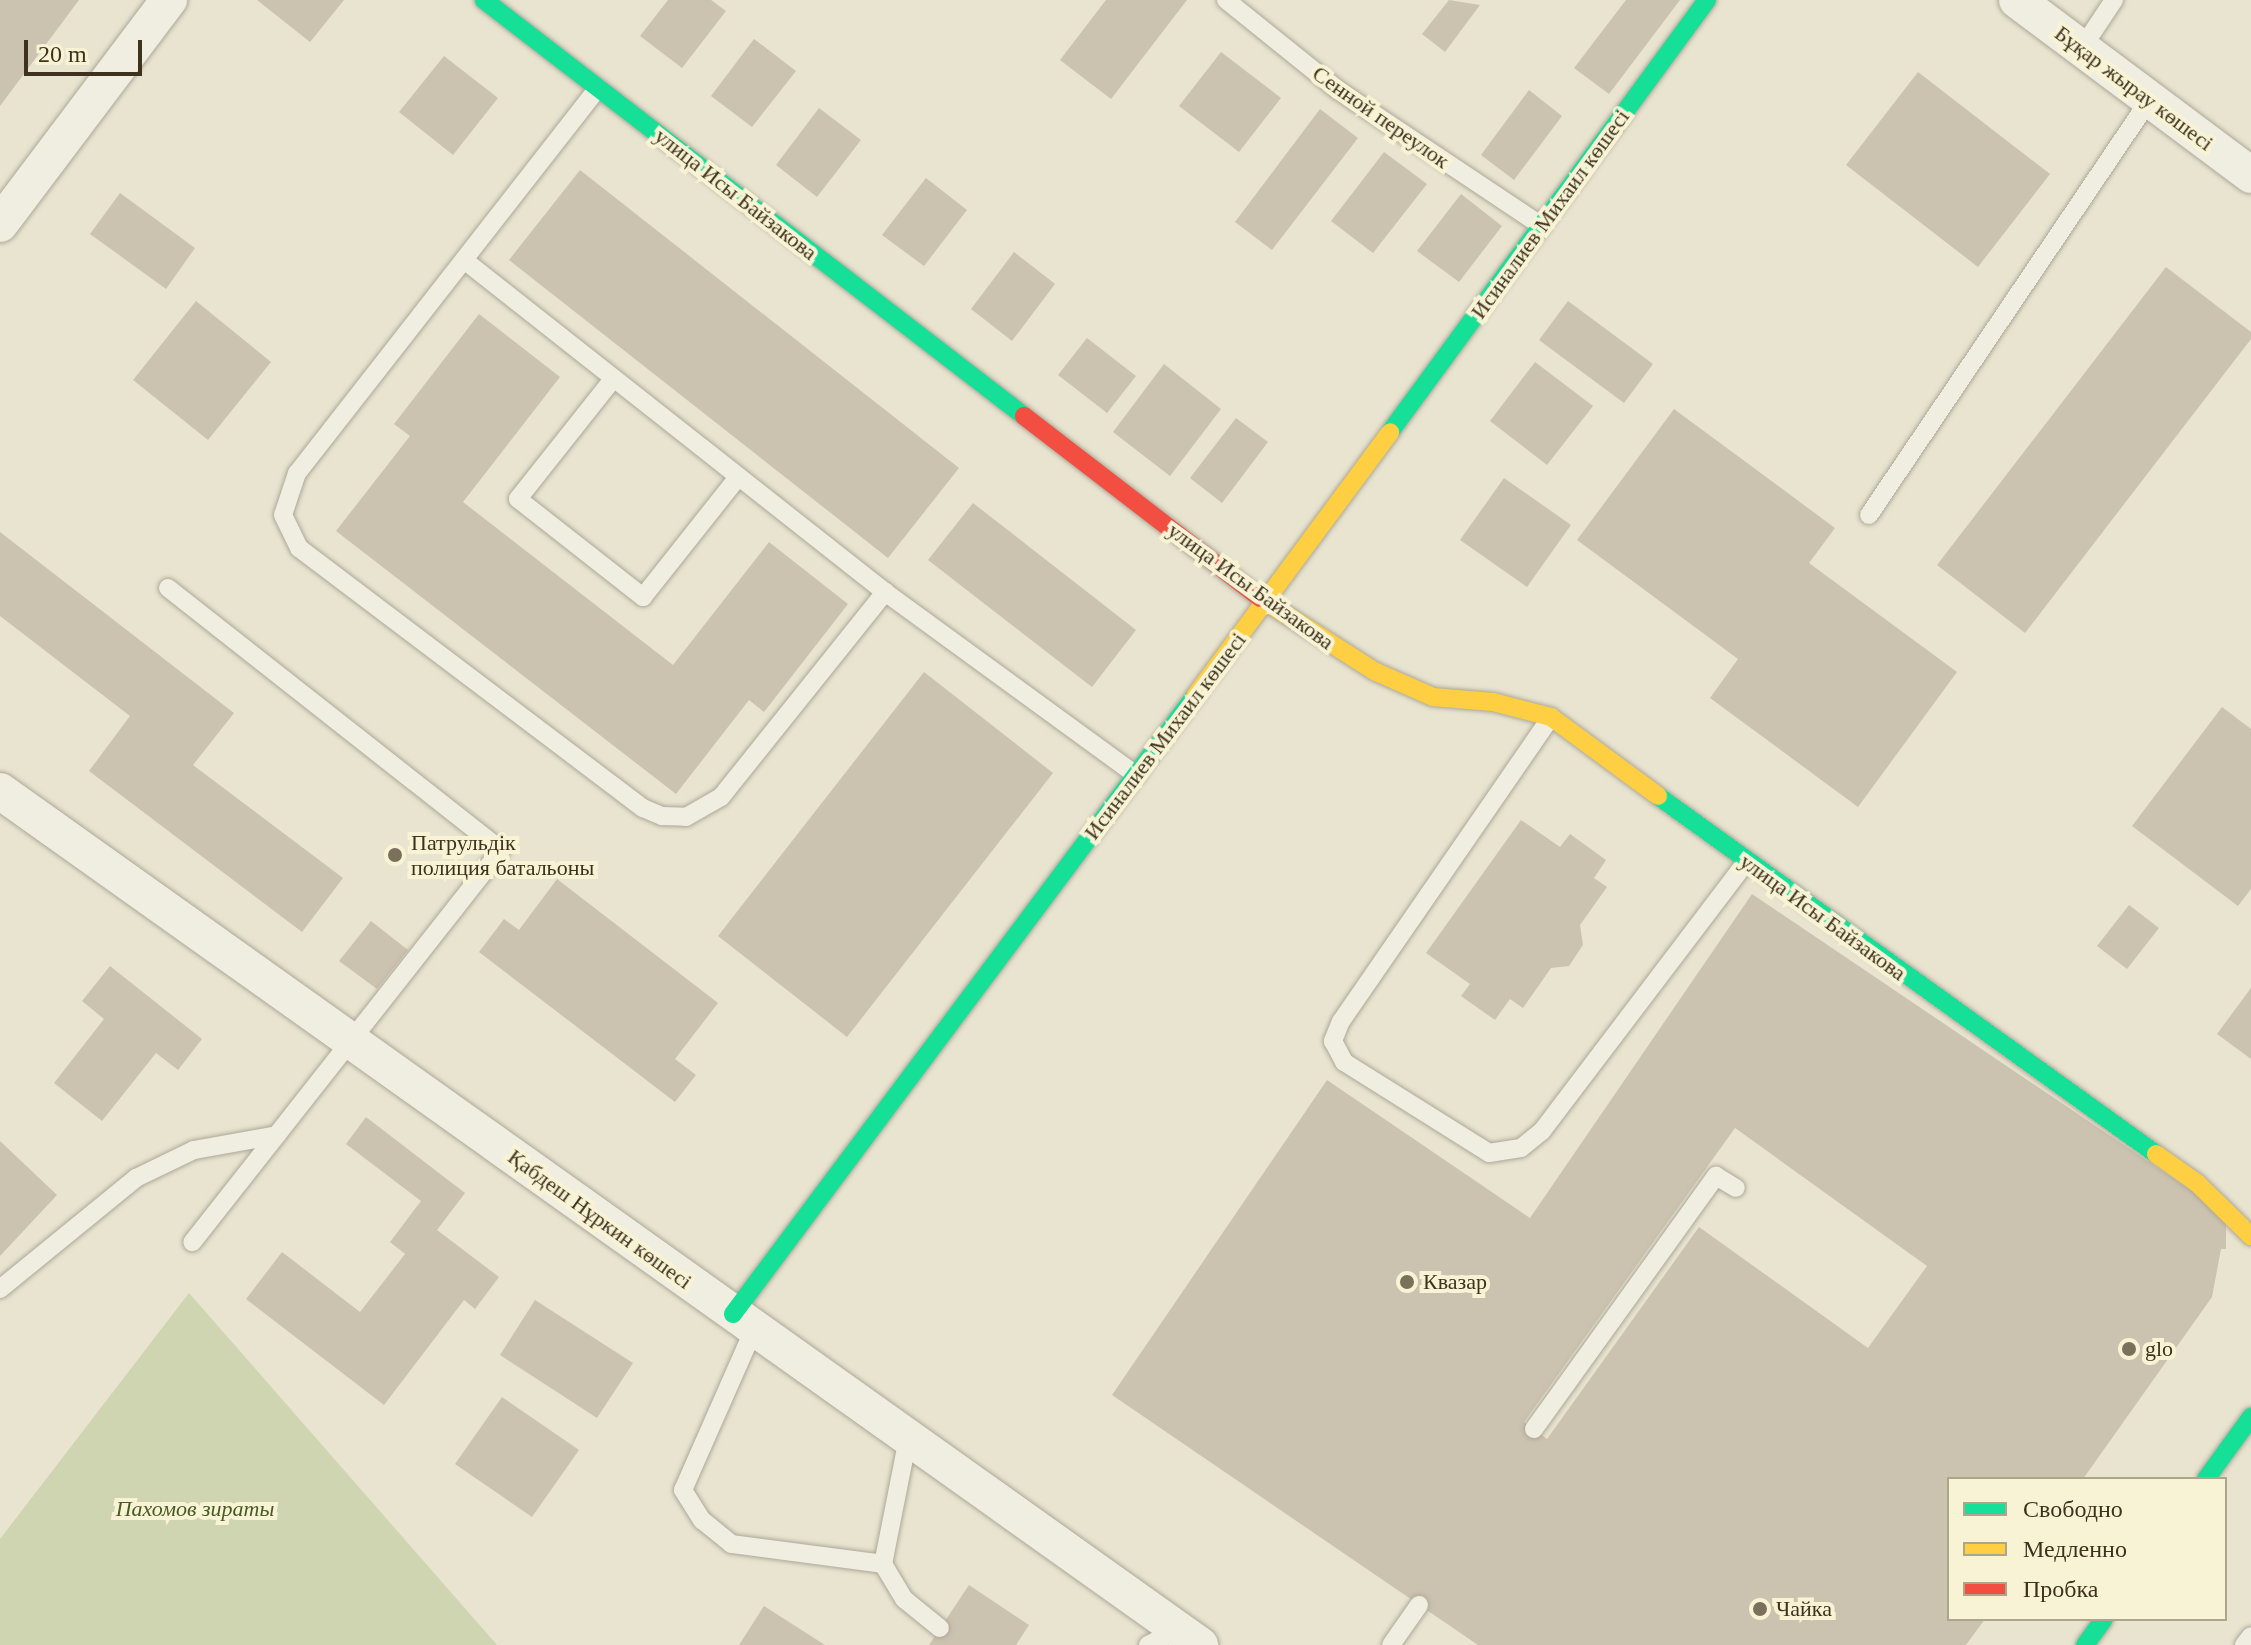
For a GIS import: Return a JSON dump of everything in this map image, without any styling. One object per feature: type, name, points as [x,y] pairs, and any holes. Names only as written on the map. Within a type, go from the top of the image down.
[{"type":"street","points":[[0,224],[169,0]]},
{"type":"street","name":"улица Исы Байзакова","points":[[484,0],[1265,602],[1374,671],[1433,697],[1493,702],[1551,717],[2197,1183],[2251,1236]]},
{"type":"street","name":"Исиналиев Михаил көшесі","points":[[744,1321],[1136,775],[1707,0]]},
{"type":"street","name":"Бұқар жырау көшесі","points":[[2017,0],[2251,175]]},
{"type":"street","name":"Қабдеш Нұркин көшесі","points":[[0,791],[908,1438],[1176,1640]]},
{"type":"street","points":[[2207,1477],[2251,1417]]},
{"type":"street","points":[[2085,1645],[2103,1621]]},
{"type":"lane","name":"Сенной переулок","points":[[1226,0],[1338,90],[1542,226]]},
{"type":"lane","points":[[2082,48],[2114,0]]},
{"type":"lane","points":[[598,88],[293,480],[283,515],[299,548],[643,808],[662,816],[686,817],[721,797],[885,592]]},
{"type":"lane","points":[[1869,515],[2150,99]]},
{"type":"lane","points":[[464,260],[885,592],[1136,775]]},
{"type":"lane","points":[[613,379],[518,499],[643,597],[738,477]]},
{"type":"lane","points":[[168,588],[501,850],[192,1242]]},
{"type":"lane","points":[[1551,717],[1341,1021],[1333,1041],[1344,1062],[1489,1153],[1521,1148],[1542,1131],[1747,861]]},
{"type":"lane","points":[[0,1289],[136,1178],[194,1150],[277,1135]]},
{"type":"lane","points":[[1534,1429],[1716,1176],[1736,1188]]},
{"type":"lane","points":[[744,1321],[683,1490],[702,1520],[732,1544],[883,1564]]},
{"type":"lane","points":[[908,1438],[883,1564],[904,1599],[940,1628]]},
{"type":"lane","points":[[1391,1645],[1419,1605]]},
{"type":"lane","points":[[2244,1645],[2251,1636]]},
{"type":"green space","name":"Пахомов зираты","points":[[189,1293],[497,1645],[0,1645],[0,1539]]},
{"type":"building","points":[[0,0],[79,0],[0,106]]},
{"type":"building","points":[[257,0],[344,0],[310,42]]},
{"type":"building","points":[[668,0],[711,0],[726,11],[682,68],[640,36]]},
{"type":"building","points":[[1106,0],[1187,0],[1111,99],[1060,60]]},
{"type":"building","points":[[1449,0],[1480,5],[1445,52],[1422,34]]},
{"type":"building","points":[[1626,0],[1680,0],[1609,94],[1574,68]]},
{"type":"building","points":[[754,39],[796,71],[752,127],[711,96]]},
{"type":"building","points":[[1221,52],[1281,98],[1239,152],[1179,106]]},
{"type":"building","points":[[444,56],[498,98],[453,155],[399,112]]},
{"type":"building","points":[[1918,72],[2050,174],[1978,267],[1846,165]]},
{"type":"building","points":[[1529,90],[1562,116],[1514,180],[1481,155]]},
{"type":"building","points":[[819,108],[861,140],[817,197],[776,165]]},
{"type":"building","points":[[1320,109],[1358,138],[1272,250],[1235,222]]},
{"type":"building","points":[[1384,152],[1427,184],[1373,253],[1331,221]]},
{"type":"building","points":[[580,170],[959,468],[888,558],[509,260]]},
{"type":"building","points":[[926,178],[967,210],[924,266],[882,235]]},
{"type":"building","points":[[120,193],[195,248],[166,289],[90,234]]},
{"type":"building","points":[[1461,194],[1502,226],[1459,282],[1417,251]]},
{"type":"building","points":[[1014,252],[1055,284],[1012,341],[971,309]]},
{"type":"building","points":[[2166,267],[2251,332],[2251,339],[2025,633],[1937,565]]},
{"type":"building","points":[[196,301],[271,362],[208,440],[133,380]]},
{"type":"building","points":[[1568,301],[1653,364],[1624,403],[1539,340]]},
{"type":"building","points":[[479,314],[560,377],[463,502],[673,665],[769,542],[848,604],[764,712],[749,700],[676,794],[336,531],[410,436],[394,424]]},
{"type":"building","points":[[1087,338],[1136,376],[1107,413],[1058,375]]},
{"type":"building","points":[[1535,362],[1593,406],[1547,465],[1490,421]]},
{"type":"building","points":[[1164,364],[1221,409],[1170,476],[1113,432]]},
{"type":"building","points":[[1674,409],[1835,528],[1809,563],[1957,672],[1858,807],[1710,698],[1738,659],[1577,540]]},
{"type":"building","points":[[1236,418],[1268,442],[1222,503],[1190,478]]},
{"type":"building","points":[[1504,478],[1571,525],[1527,587],[1460,540]]},
{"type":"building","points":[[973,503],[1136,630],[1092,687],[928,560]]},
{"type":"building","points":[[0,532],[234,713],[193,765],[343,878],[302,932],[89,771],[130,716],[0,616]]},
{"type":"building","points":[[924,672],[1053,773],[847,1037],[718,936]]},
{"type":"building","points":[[2222,707],[2251,729],[2251,889],[2238,906],[2132,826]]},
{"type":"building","points":[[1521,820],[1560,847],[1570,834],[1606,860],[1594,878],[1607,887],[1580,925],[1583,945],[1569,966],[1551,968],[1523,1008],[1510,999],[1495,1020],[1461,996],[1470,984],[1426,953]]},
{"type":"building","points":[[557,879],[718,1003],[675,1059],[696,1075],[675,1102],[479,952],[504,919],[519,930]]},
{"type":"building","name":"Квазар","points":[[1752,894],[2226,1214],[2226,1249],[2221,1249],[2212,1297],[2084,1477],[1947,1477],[1947,1621],[1984,1621],[1966,1645],[1478,1645],[1112,1395],[1327,1080],[1530,1218]],"holes":[[[1735,1128],[1927,1266],[1868,1348],[1699,1227],[1547,1439],[1524,1422]]]},
{"type":"building","points":[[2129,905],[2159,928],[2127,969],[2097,946]]},
{"type":"building","points":[[371,921],[408,950],[377,989],[339,961]]},
{"type":"building","points":[[110,966],[202,1039],[178,1070],[156,1053],[102,1121],[54,1083],[104,1019],[82,1001]]},
{"type":"building","points":[[2251,988],[2251,1059],[2217,1034]]},
{"type":"building","points":[[366,1117],[465,1193],[437,1230],[499,1277],[475,1309],[464,1300],[384,1405],[246,1299],[282,1252],[360,1312],[405,1254],[390,1242],[421,1201],[346,1144]]},
{"type":"building","points":[[0,1141],[57,1195],[0,1256]]},
{"type":"building","points":[[535,1300],[633,1363],[597,1418],[500,1355]]},
{"type":"building","points":[[502,1397],[579,1450],[532,1517],[455,1464]]},
{"type":"building","points":[[969,1585],[1029,1625],[1016,1645],[929,1645]]},
{"type":"building","points":[[764,1606],[825,1645],[739,1645]]},
{"type":"traffic: fast","points":[[484,0],[1024,416]]},
{"type":"traffic: fast","points":[[1390,432],[1707,0]]},
{"type":"traffic: fast","points":[[733,1314],[1195,696]]},
{"type":"traffic: fast","points":[[1658,796],[2156,1154]]},
{"type":"traffic: fast","points":[[2207,1477],[2251,1417]]},
{"type":"traffic: fast","points":[[2085,1645],[2103,1621]]},
{"type":"traffic: slow","points":[[1195,696],[1390,432]]},
{"type":"traffic: slow","points":[[1260,598],[1374,671],[1433,697],[1493,702],[1551,717],[1658,796]]},
{"type":"traffic: slow","points":[[2156,1154],[2197,1183],[2251,1236]]},
{"type":"traffic: jam","points":[[1024,416],[1260,598]]},
{"type":"place","name":"Патрульдік полиция батальоны","points":[[395,855]]},
{"type":"place","name":"Квазар","points":[[1407,1282]]},
{"type":"place","name":"glo","points":[[2129,1349]]},
{"type":"place","name":"Чайка","points":[[1760,1609]]}]
